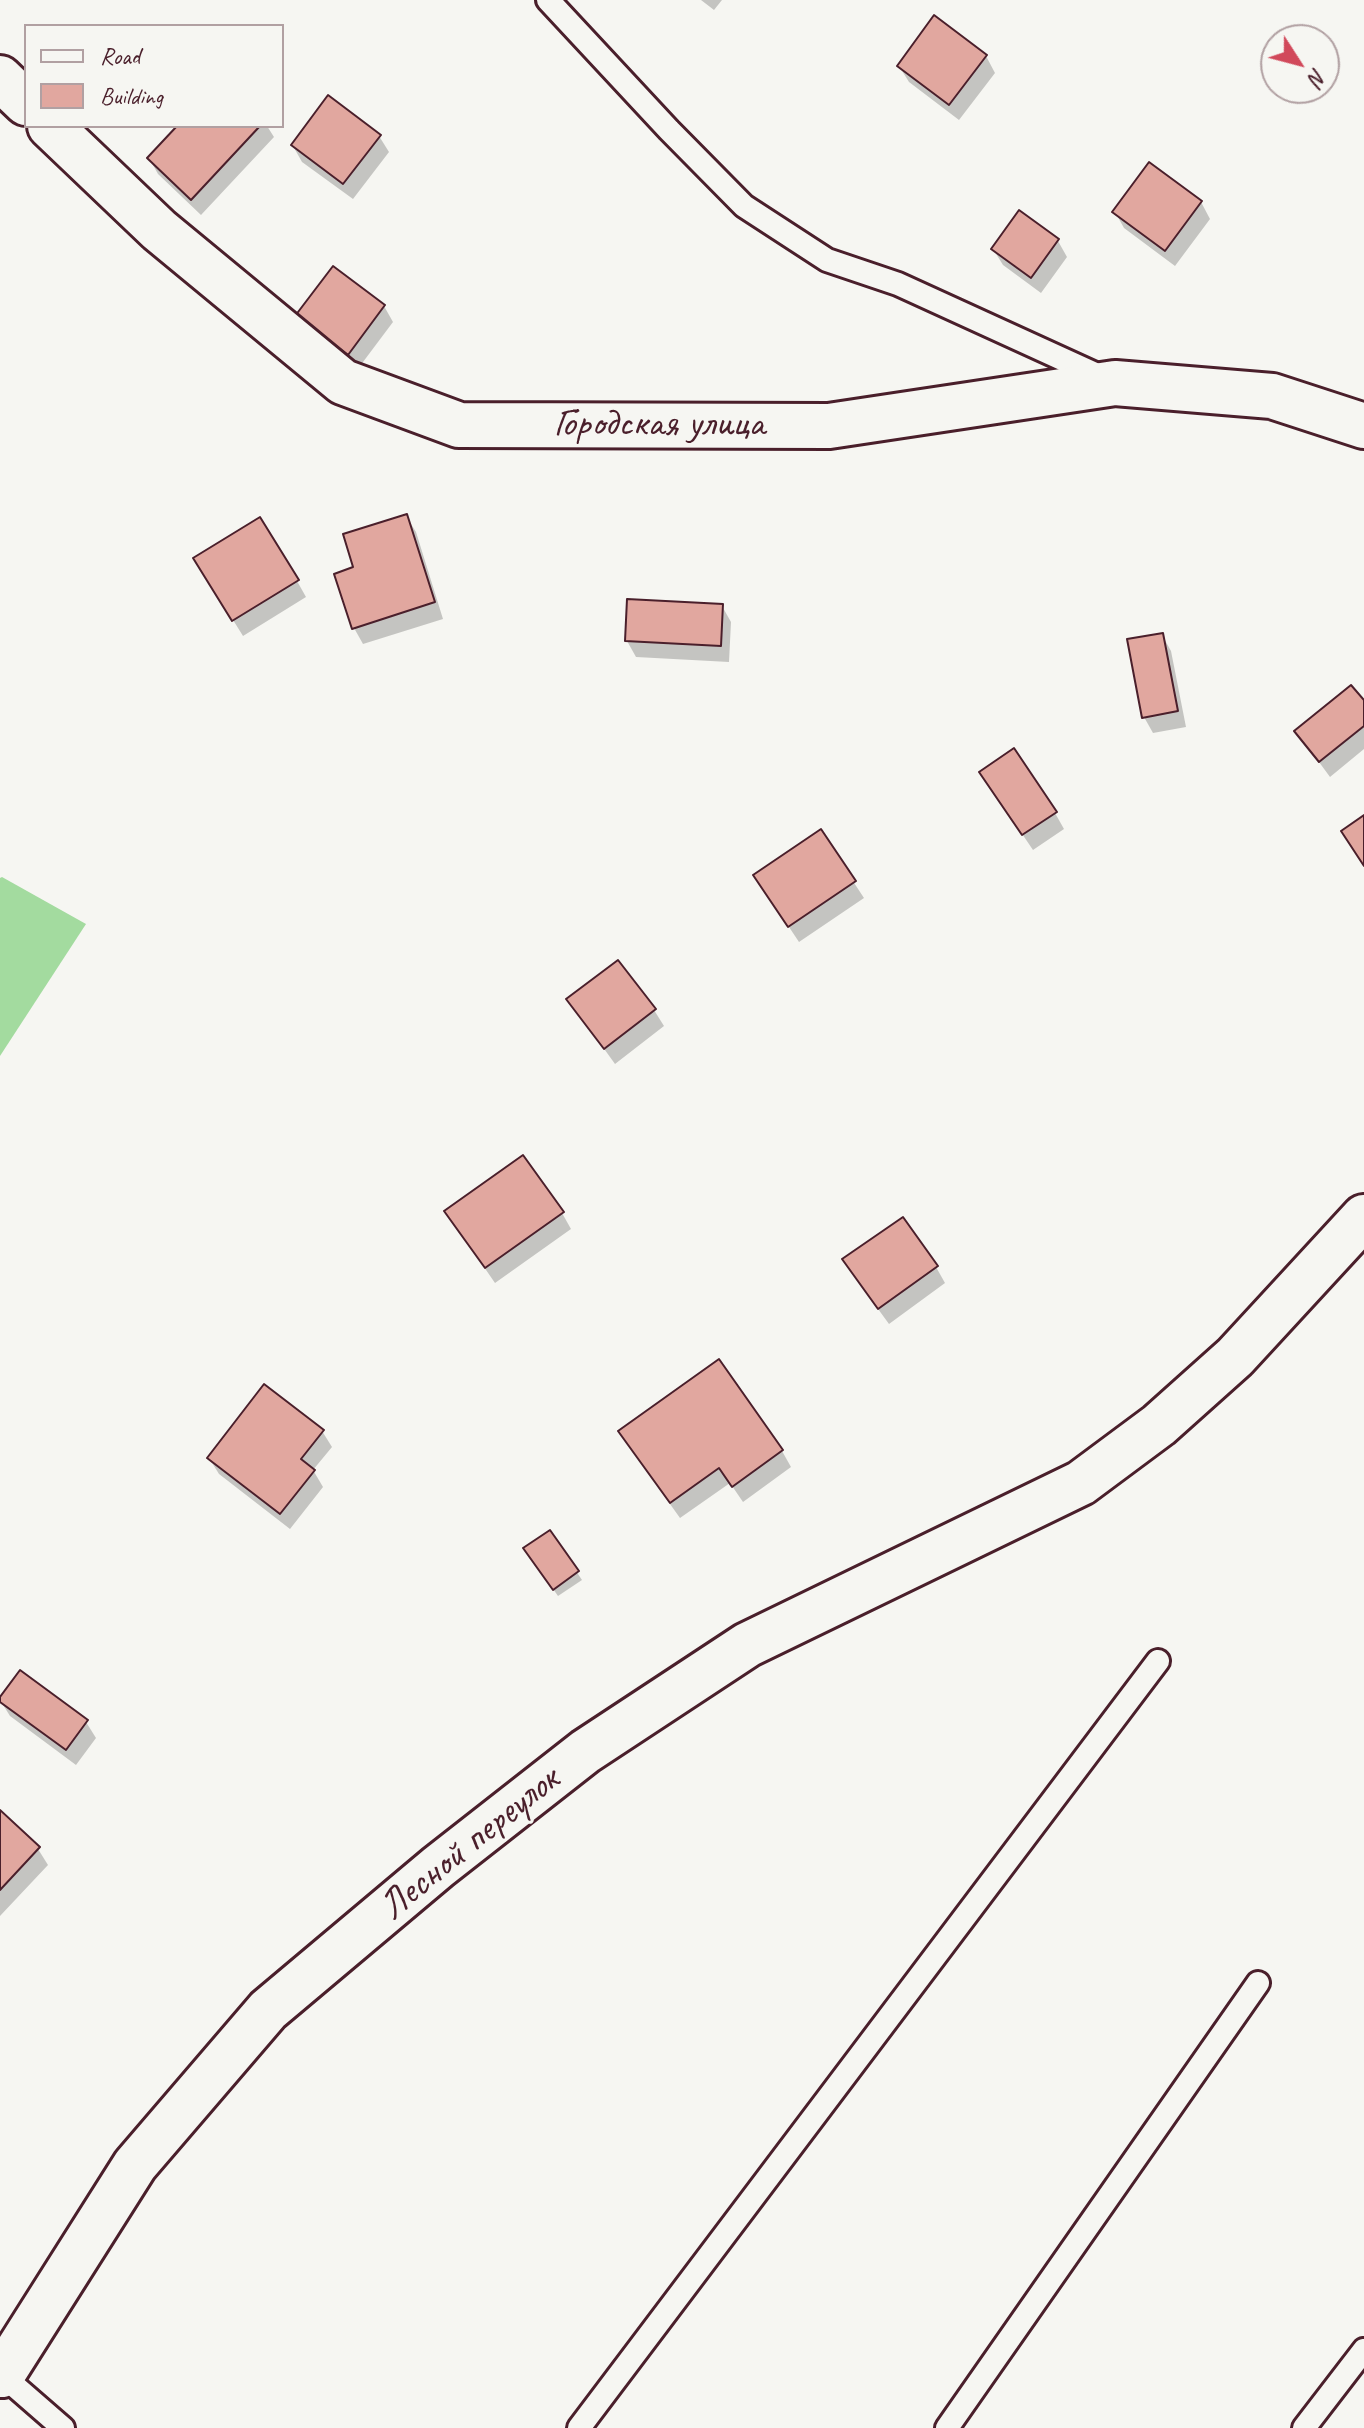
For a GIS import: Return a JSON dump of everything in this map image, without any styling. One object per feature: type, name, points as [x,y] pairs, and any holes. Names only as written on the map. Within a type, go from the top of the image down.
[{"type":"street","points":[[0,78],[24,101]]},
{"type":"street","name":"Городская улица","points":[[52,128],[159,230],[343,382],[459,425],[829,426],[1115,383],[1272,396],[1364,426]]},
{"type":"street","name":"Лесной переулок","points":[[1,2377],[126,2178],[268,2010],[438,1867],[586,1751],[747,1645],[1081,1483],[1159,1425],[1235,1357],[1364,1217]]},
{"type":"lane","points":[[548,0],[744,206],[827,260],[898,284],[1115,383]]},
{"type":"lane","points":[[579,2428],[1158,1661]]},
{"type":"lane","points":[[947,2428],[1258,1983]]},
{"type":"lane","points":[[1304,2428],[1364,2350]]},
{"type":"lane","points":[[1,2377],[63,2428]]},
{"type":"green space","points":[[0,878],[86,924],[0,1056]]},
{"type":"building","points":[[934,15],[987,55],[949,105],[897,66]]},
{"type":"building","points":[[328,95],[381,135],[343,184],[291,145]]},
{"type":"building","points":[[175,128],[258,128],[191,200],[147,158]]},
{"type":"building","points":[[1149,162],[1202,201],[1165,251],[1112,212]]},
{"type":"building","points":[[1019,210],[1059,239],[1031,278],[991,249]]},
{"type":"building","points":[[333,266],[385,305],[348,355],[295,316]]},
{"type":"building","points":[[407,514],[435,602],[352,629],[334,574],[353,567],[343,534]]},
{"type":"building","points":[[260,517],[299,580],[232,621],[193,558]]},
{"type":"building","points":[[627,599],[723,604],[721,646],[625,641]]},
{"type":"building","points":[[1163,633],[1178,711],[1142,718],[1127,639]]},
{"type":"building","points":[[1351,685],[1364,700],[1364,726],[1319,762],[1294,731]]},
{"type":"building","points":[[1014,748],[1057,812],[1022,835],[979,772]]},
{"type":"building","points":[[1364,815],[1364,866],[1341,831]]},
{"type":"building","points":[[821,829],[856,881],[788,927],[753,875]]},
{"type":"building","points":[[618,960],[656,1009],[604,1049],[566,999]]},
{"type":"building","points":[[523,1155],[564,1212],[485,1268],[444,1211]]},
{"type":"building","points":[[903,1217],[938,1266],[878,1309],[842,1259]]},
{"type":"building","points":[[719,1359],[783,1450],[732,1487],[719,1468],[670,1503],[618,1431]]},
{"type":"building","points":[[264,1384],[324,1430],[301,1459],[315,1470],[280,1514],[207,1458]]},
{"type":"building","points":[[550,1530],[579,1571],[553,1590],[523,1548]]},
{"type":"building","points":[[20,1670],[88,1720],[66,1750],[0,1702],[0,1697]]},
{"type":"building","points":[[0,1810],[40,1847],[0,1890]]}]
